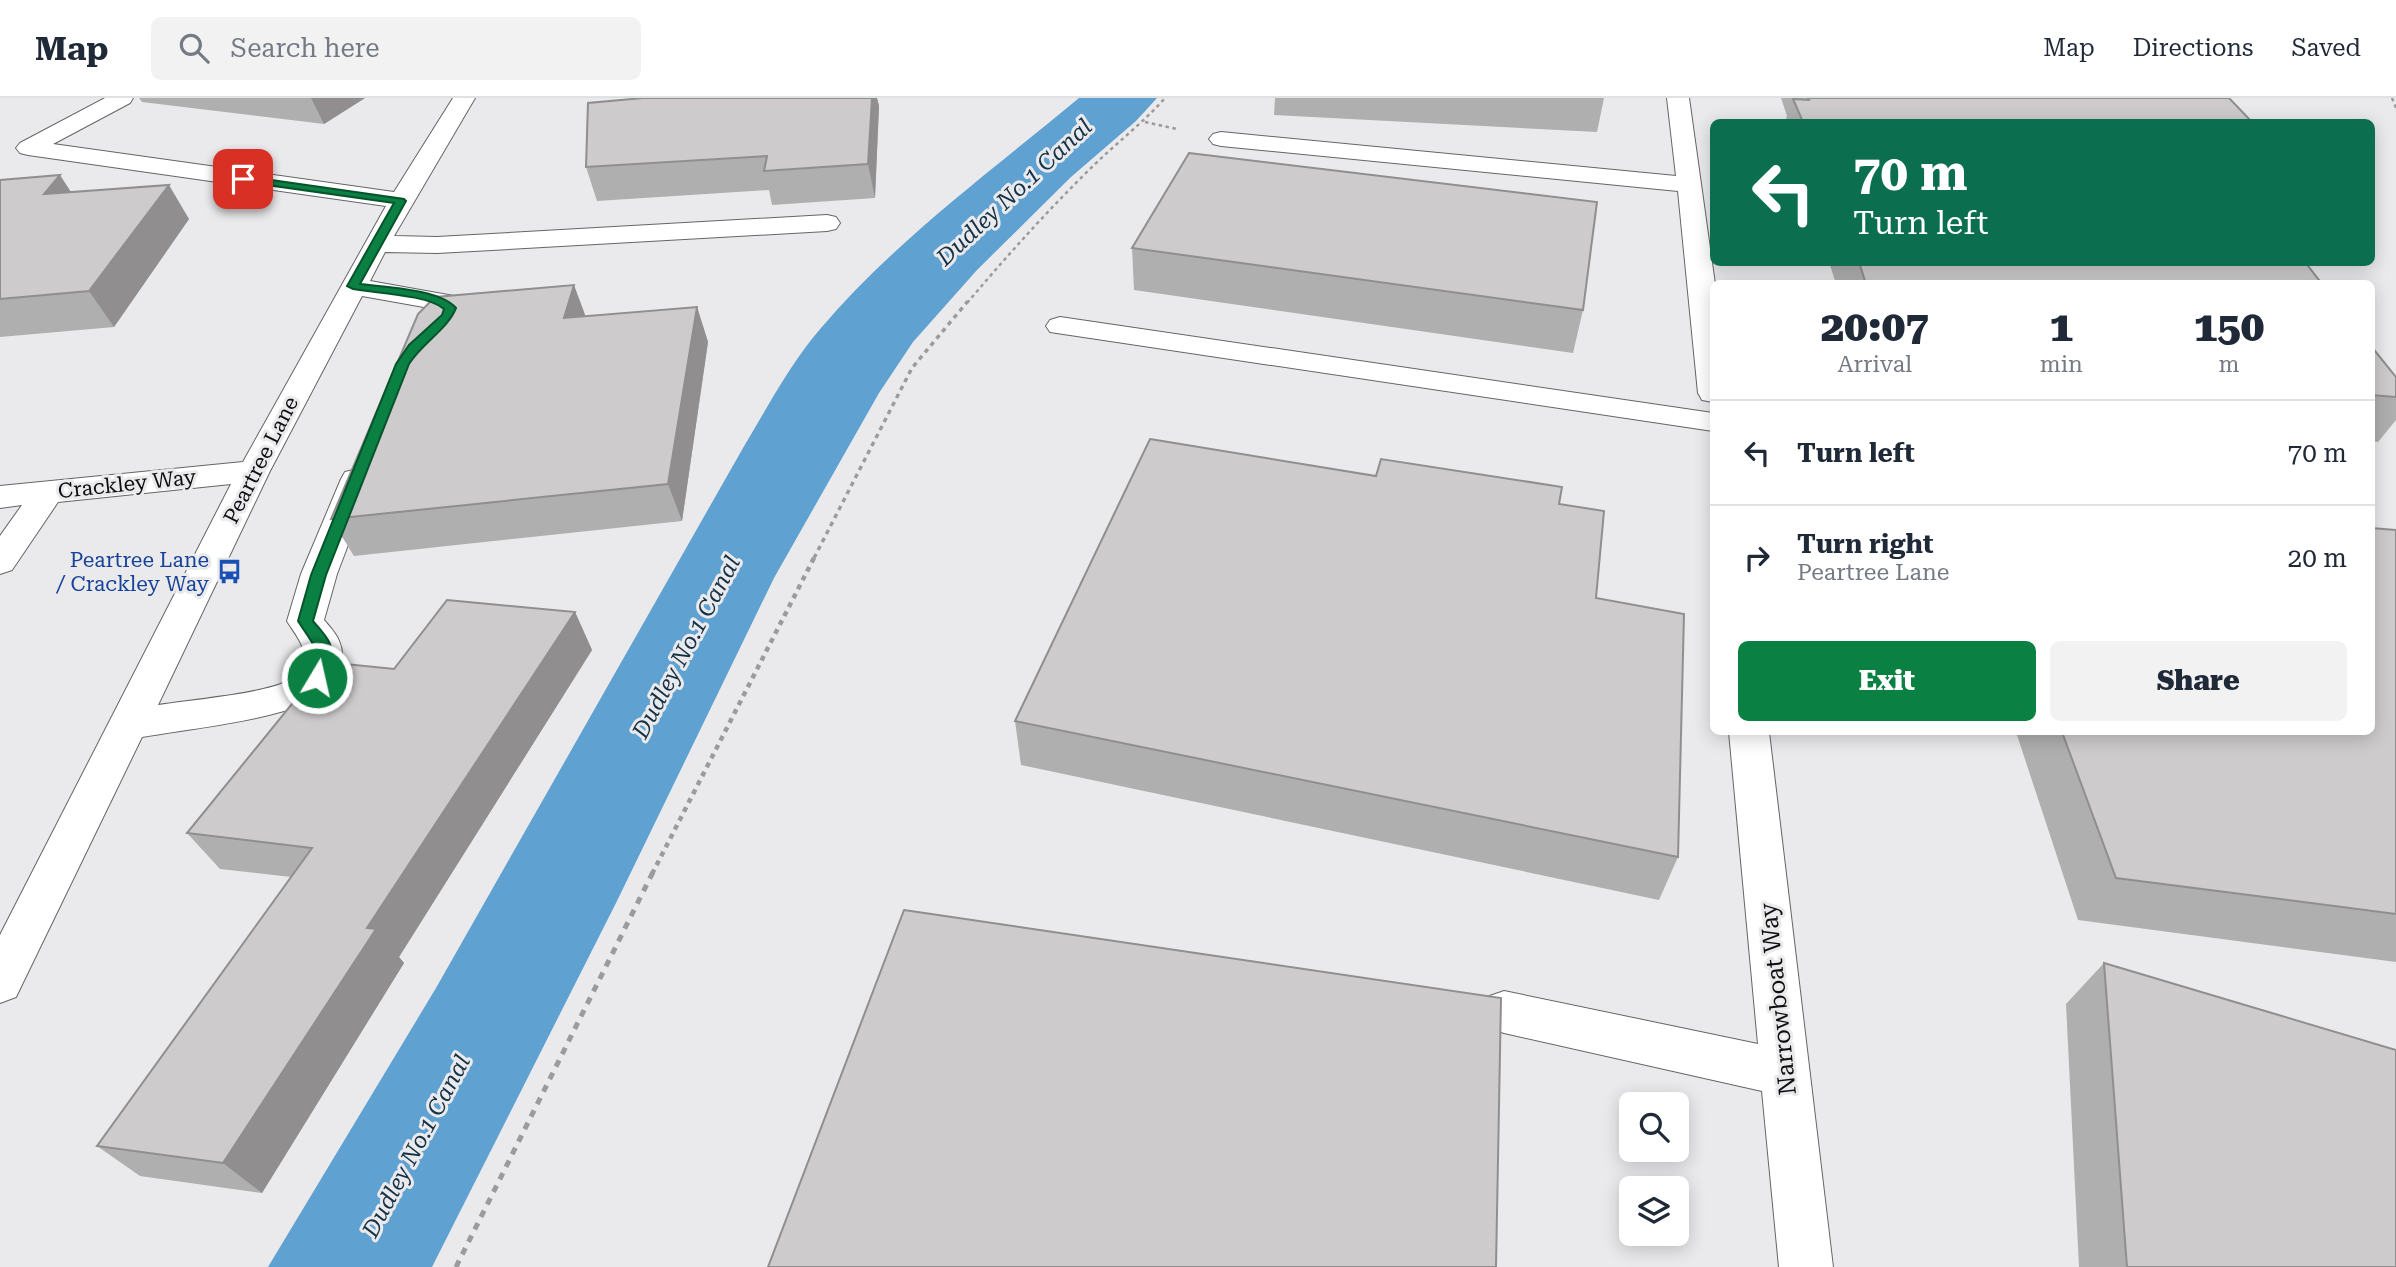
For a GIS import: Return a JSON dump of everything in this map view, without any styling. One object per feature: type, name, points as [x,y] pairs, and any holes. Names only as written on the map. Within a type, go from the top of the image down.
[{"type":"street","points":[[122,98],[28,148],[401,201]]},
{"type":"street","name":"Peartree Lane","points":[[0,982],[254,471],[376,244],[464,98]]},
{"type":"street","points":[[1678,98],[1710,366]]},
{"type":"street","points":[[1221,139],[1690,185]]},
{"type":"street","points":[[376,244],[437,245],[827,223]]},
{"type":"street","points":[[353,286],[417,295],[444,302],[450,308],[447,317],[408,355]]},
{"type":"street","points":[[1060,326],[1710,422]]},
{"type":"street","points":[[128,724],[256,704],[300,692],[317,678],[323,659],[322,644],[305,621],[319,575],[368,450]]},
{"type":"street","name":"Crackley Way","points":[[0,498],[254,471]]},
{"type":"street","points":[[0,562],[48,492]]},
{"type":"street","name":"Narrowboat Way","points":[[1749,735],[1809,1266]]},
{"type":"street","points":[[1504,1012],[1786,1073]]},
{"type":"path","points":[[456,1267],[706,766],[912,368],[1032,226],[1100,159],[1144,122],[1166,98]]},
{"type":"path","points":[[2392,98],[2396,108]]},
{"type":"water","name":"Dudley No.1 Canal","points":[[1079,98],[1157,98],[1136,121],[1071,177],[977,270],[913,342],[879,393],[774,578],[616,903],[432,1267],[268,1267],[436,988],[743,448],[799,356],[850,296],[912,236]]},
{"type":"building","points":[[643,98],[872,98],[868,164],[764,171],[767,156],[586,167],[588,103]]},
{"type":"building","points":[[1808,98],[2229,98],[2249,119],[1802,119],[1793,99],[1809,100]]},
{"type":"building","points":[[1189,153],[1597,202],[1583,310],[1132,248]]},
{"type":"building","points":[[60,175],[44,194],[169,185],[89,291],[0,299],[0,180]]},
{"type":"building","points":[[1860,266],[2308,266],[2319,280],[1865,280]]},
{"type":"building","points":[[574,285],[564,318],[697,307],[668,484],[331,519],[418,314],[435,297]]},
{"type":"building","points":[[2375,351],[2396,377],[2396,397],[2375,395]]},
{"type":"building","points":[[1150,439],[1376,476],[1381,459],[1562,487],[1559,504],[1604,511],[1596,598],[1684,614],[1678,857],[1015,721]]},
{"type":"building","points":[[2375,528],[2396,530],[2396,914],[2116,878],[2063,735],[2375,735]]},
{"type":"building","points":[[447,600],[575,612],[367,928],[376,929],[223,1163],[97,1146],[312,848],[187,833],[326,662],[394,669]]},
{"type":"building","points":[[904,910],[1501,998],[1496,1267],[768,1267]]},
{"type":"building","points":[[2104,963],[2396,1050],[2396,1267],[2127,1267]]},
{"type":"place","name":"Peartree Lane / Crackley Way","points":[[229,572]]},
{"type":"route","points":[[243,179],[401,201],[353,286],[417,295],[444,302],[450,308],[447,317],[414,347],[403,364],[319,575],[305,621],[322,644],[323,659],[317,678]]}]
